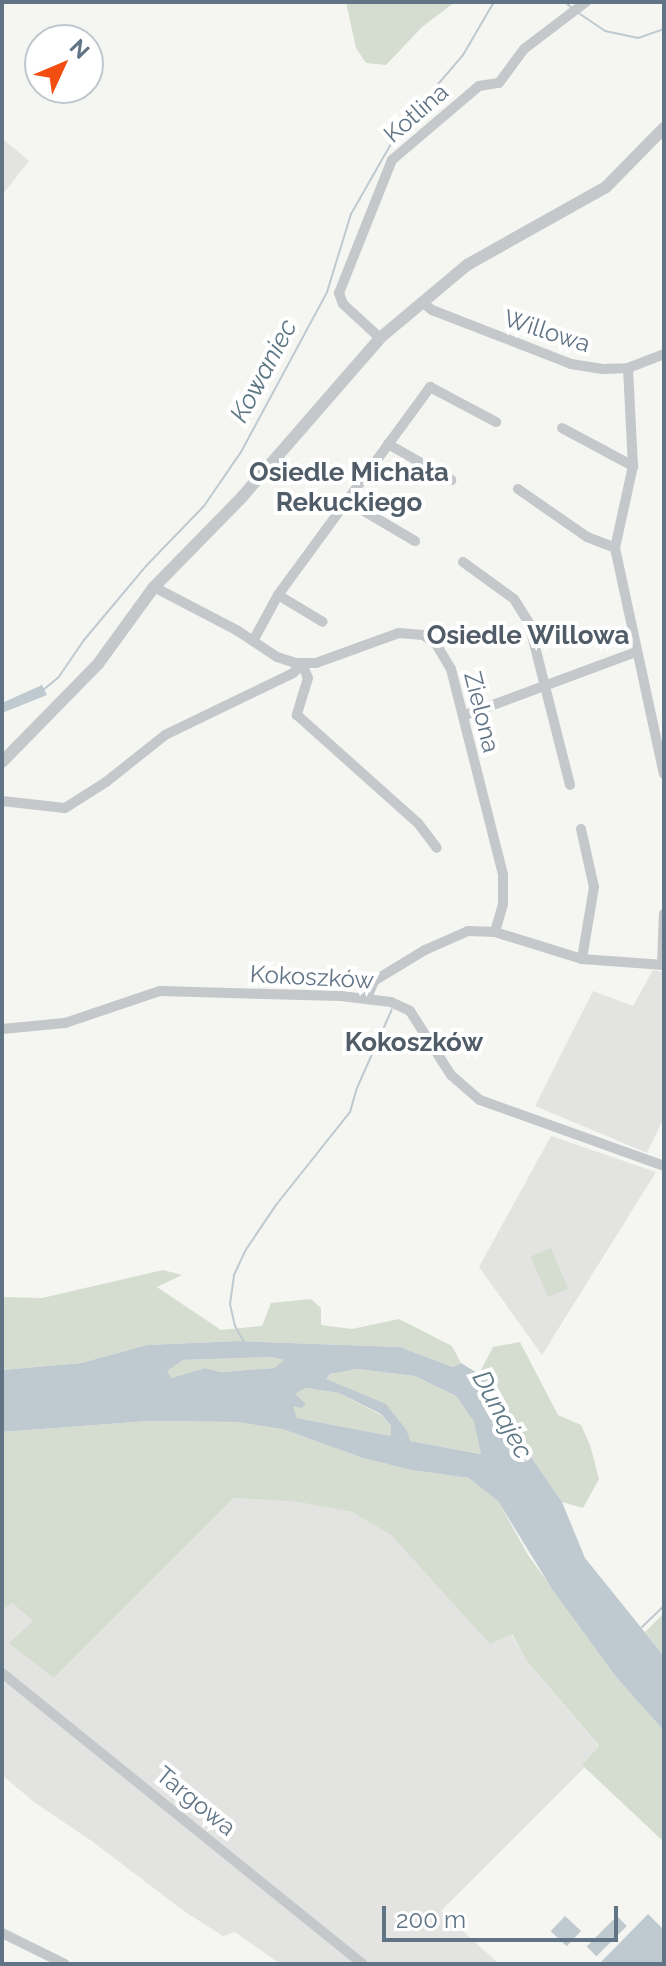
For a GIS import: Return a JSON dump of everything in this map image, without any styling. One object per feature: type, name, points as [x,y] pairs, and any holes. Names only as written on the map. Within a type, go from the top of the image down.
[{"type":"street","name":"Kotlina","points":[[380,338],[343,304],[339,293],[392,160],[479,86],[499,83],[524,49],[586,2]]},
{"type":"street","points":[[2,762],[98,664],[154,587],[242,497],[380,338],[485,255],[606,187],[664,128]]},
{"type":"street","name":"Willowa","points":[[422,302],[432,310],[571,364],[603,369],[628,368],[664,354]]},
{"type":"street","points":[[628,368],[633,466],[615,548],[664,774]]},
{"type":"street","points":[[253,641],[278,595],[430,387],[496,422]]},
{"type":"street","points":[[562,428],[633,466]]},
{"type":"street","points":[[388,444],[451,480]]},
{"type":"street","points":[[518,489],[587,537],[615,548]]},
{"type":"street","points":[[347,501],[415,541]]},
{"type":"street","points":[[463,562],[500,587],[522,610],[570,785]]},
{"type":"street","points":[[154,587],[277,657],[302,664],[308,678],[297,715],[418,823],[437,848]]},
{"type":"street","points":[[278,595],[323,622]]},
{"type":"street","name":"Zielona","points":[[2,801],[65,808],[106,782],[165,735],[293,673],[302,664],[327,659],[388,635],[423,635],[436,644],[449,662],[503,875],[503,904],[495,932]]},
{"type":"street","points":[[463,716],[636,652]]},
{"type":"street","points":[[581,829],[594,887],[582,959]]},
{"type":"street","points":[[367,998],[374,981],[444,940],[468,931],[495,932],[582,959],[663,965],[664,914]]},
{"type":"street","name":"Kokoszków","points":[[2,1029],[65,1023],[160,991],[367,998],[401,1005],[410,1011],[451,1075],[480,1100],[664,1166]]},
{"type":"street","name":"Targowa","points":[[2,1673],[362,1964]]},
{"type":"street","points":[[2,1933],[65,1964]]},
{"type":"shaded area","points":[[346,2],[455,2],[422,27],[386,65],[366,63],[356,48]]},
{"type":"shaded area","points":[[2,138],[29,161],[2,195]]},
{"type":"shaded area","points":[[653,970],[664,972],[664,1117],[647,1153],[535,1106],[593,991],[633,1006]]},
{"type":"shaded area","points":[[551,1136],[656,1172],[542,1355],[479,1267]]},
{"type":"shaded area","points":[[551,1248],[568,1289],[548,1297],[531,1257]]},
{"type":"shaded area","points":[[163,1270],[182,1275],[157,1287],[221,1330],[262,1326],[271,1303],[311,1299],[321,1308],[321,1325],[352,1329],[399,1319],[452,1346],[461,1363],[453,1367],[400,1347],[237,1341],[147,1345],[81,1363],[2,1370],[2,1297],[42,1298]]},
{"type":"shaded area","points":[[520,1342],[558,1415],[581,1425],[590,1445],[599,1479],[583,1508],[562,1502],[507,1422],[479,1374],[493,1347]]},
{"type":"shaded area","points":[[272,1357],[285,1360],[274,1368],[221,1372],[205,1368],[171,1378],[166,1371],[183,1360]]},
{"type":"shaded area","points":[[357,1369],[415,1376],[456,1396],[474,1422],[482,1454],[409,1441],[407,1431],[326,1379],[330,1374]]},
{"type":"shaded area","points":[[306,1388],[339,1393],[381,1415],[391,1426],[391,1436],[297,1418],[292,1405],[295,1394]]},
{"type":"shaded area","points":[[149,1421],[237,1422],[282,1429],[363,1458],[411,1470],[469,1478],[484,1487],[498,1501],[528,1555],[616,1677],[664,1731],[664,1842],[582,1765],[599,1746],[526,1660],[512,1634],[490,1644],[391,1535],[352,1512],[297,1502],[234,1498],[54,1678],[9,1643],[33,1621],[12,1603],[2,1611],[2,1432]]},
{"type":"shaded area","points":[[234,1498],[297,1502],[352,1512],[391,1535],[440,1588],[511,1634],[526,1660],[599,1747],[583,1764],[585,1767],[441,1911],[499,1964],[280,1964],[235,1932],[223,1936],[184,1911],[34,1802],[2,1775],[2,1611],[12,1603],[34,1622],[54,1678]]},
{"type":"shaded area","points":[[664,1613],[664,1656],[645,1632]]},
{"type":"water","points":[[42,685],[47,695],[2,713],[2,703]]},
{"type":"water","name":"Dunajec","points":[[237,1341],[400,1347],[453,1367],[461,1363],[479,1374],[507,1422],[562,1502],[585,1558],[664,1656],[664,1731],[616,1677],[552,1589],[498,1501],[469,1478],[411,1470],[363,1458],[282,1429],[237,1422],[149,1421],[2,1432],[2,1370],[81,1363],[147,1345]],"holes":[[[272,1357],[284,1360],[274,1368],[221,1372],[205,1368],[171,1378],[167,1371],[183,1360]],[[357,1369],[415,1376],[456,1396],[474,1422],[481,1454],[410,1441],[407,1431],[386,1404],[326,1379],[330,1374]],[[306,1388],[339,1393],[381,1414],[391,1426],[391,1436],[297,1418],[293,1406],[302,1408],[306,1404],[295,1394]]]},
{"type":"water","points":[[648,1914],[664,1930],[664,1964],[599,1964]]},
{"type":"water","points":[[565,1916],[581,1931],[567,1946],[551,1931]]},
{"type":"water","points":[[617,1916],[627,1926],[596,1956],[587,1946]]},
{"type":"waterway","name":"Kowaniec","points":[[43,690],[58,678],[84,640],[146,566],[204,506],[241,452],[327,292],[351,214],[399,130],[463,55],[494,2]]},
{"type":"waterway","name":"Kowaniec","points":[[565,2],[572,8]]},
{"type":"waterway","name":"Kowaniec","points":[[577,12],[605,31],[638,38],[664,29]]},
{"type":"waterway","points":[[244,1342],[235,1326],[230,1304],[234,1275],[245,1251],[276,1205],[350,1112],[357,1088],[392,1009]]},
{"type":"waterway","points":[[642,1627],[664,1606]]},
{"type":"district","name":"Osiedle Michała Rekuckiego","points":[[349,488]]},
{"type":"district","name":"Osiedle Willowa","points":[[528,636]]},
{"type":"district","name":"Kokoszków","points":[[414,1043]]}]
